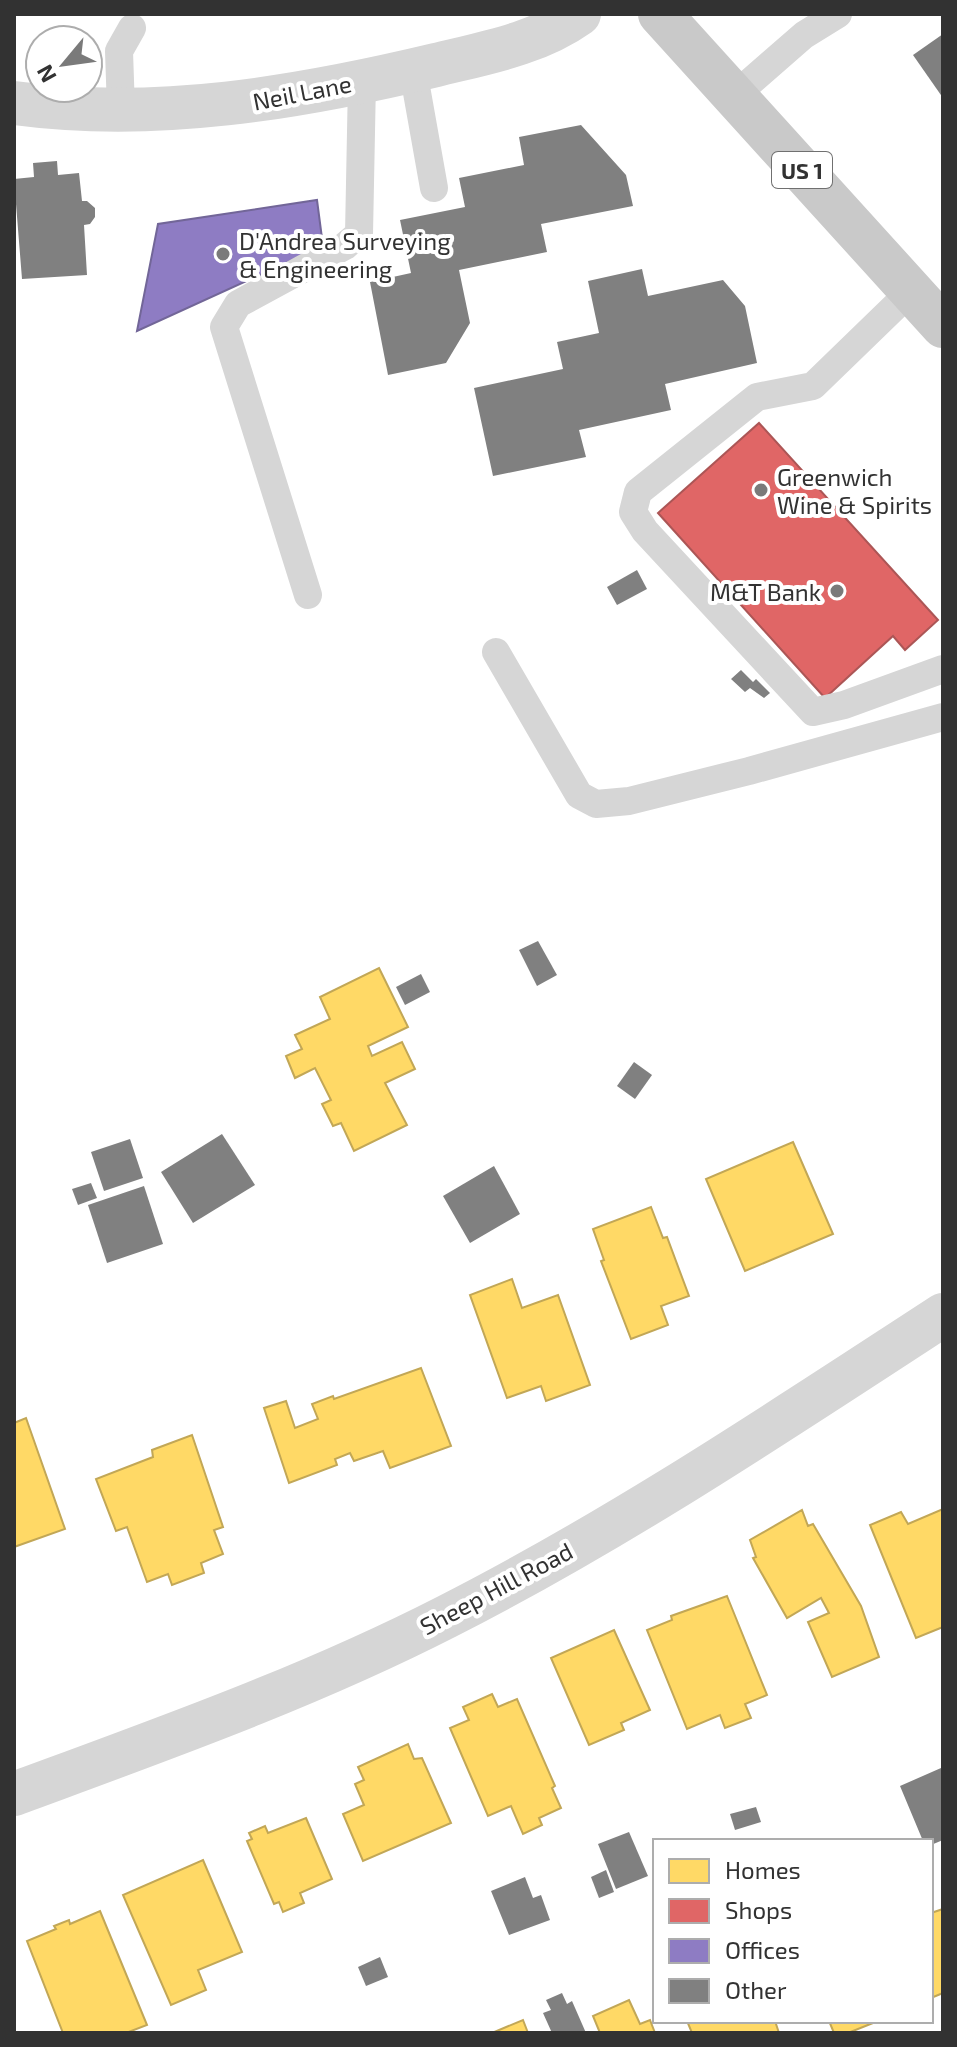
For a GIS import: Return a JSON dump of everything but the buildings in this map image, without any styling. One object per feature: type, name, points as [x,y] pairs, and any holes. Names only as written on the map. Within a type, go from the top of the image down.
[{"type":"main road","name":"US 1","points":[[660,14],[943,326]]},
{"type":"street","name":"Neil Lane","points":[[14,103],[60,109],[121,110],[240,104],[362,81],[517,45],[579,14]]},
{"type":"street","name":"Sheep Hill Road","points":[[14,1794],[280,1693],[369,1655],[446,1617],[538,1568],[673,1489],[943,1315]]},
{"type":"lane","points":[[734,96],[804,35],[838,14]]},
{"type":"lane","points":[[121,110],[119,51],[132,28]]},
{"type":"lane","points":[[413,70],[434,188]]},
{"type":"lane","points":[[308,595],[224,327],[238,304],[345,246],[359,234],[362,81]]},
{"type":"lane","points":[[911,291],[813,386],[757,397],[638,492],[633,512],[645,531],[813,712],[844,705],[943,669]]},
{"type":"lane","points":[[496,652],[579,795],[596,804],[629,801],[734,775],[943,717]]},
{"type":"place","name":"D'Andrea Surveying & Engineering","points":[[223,254]]},
{"type":"place","name":"Greenwich Wine & Spirits","points":[[761,490]]},
{"type":"place","name":"M&T Bank","points":[[837,591]]}]
